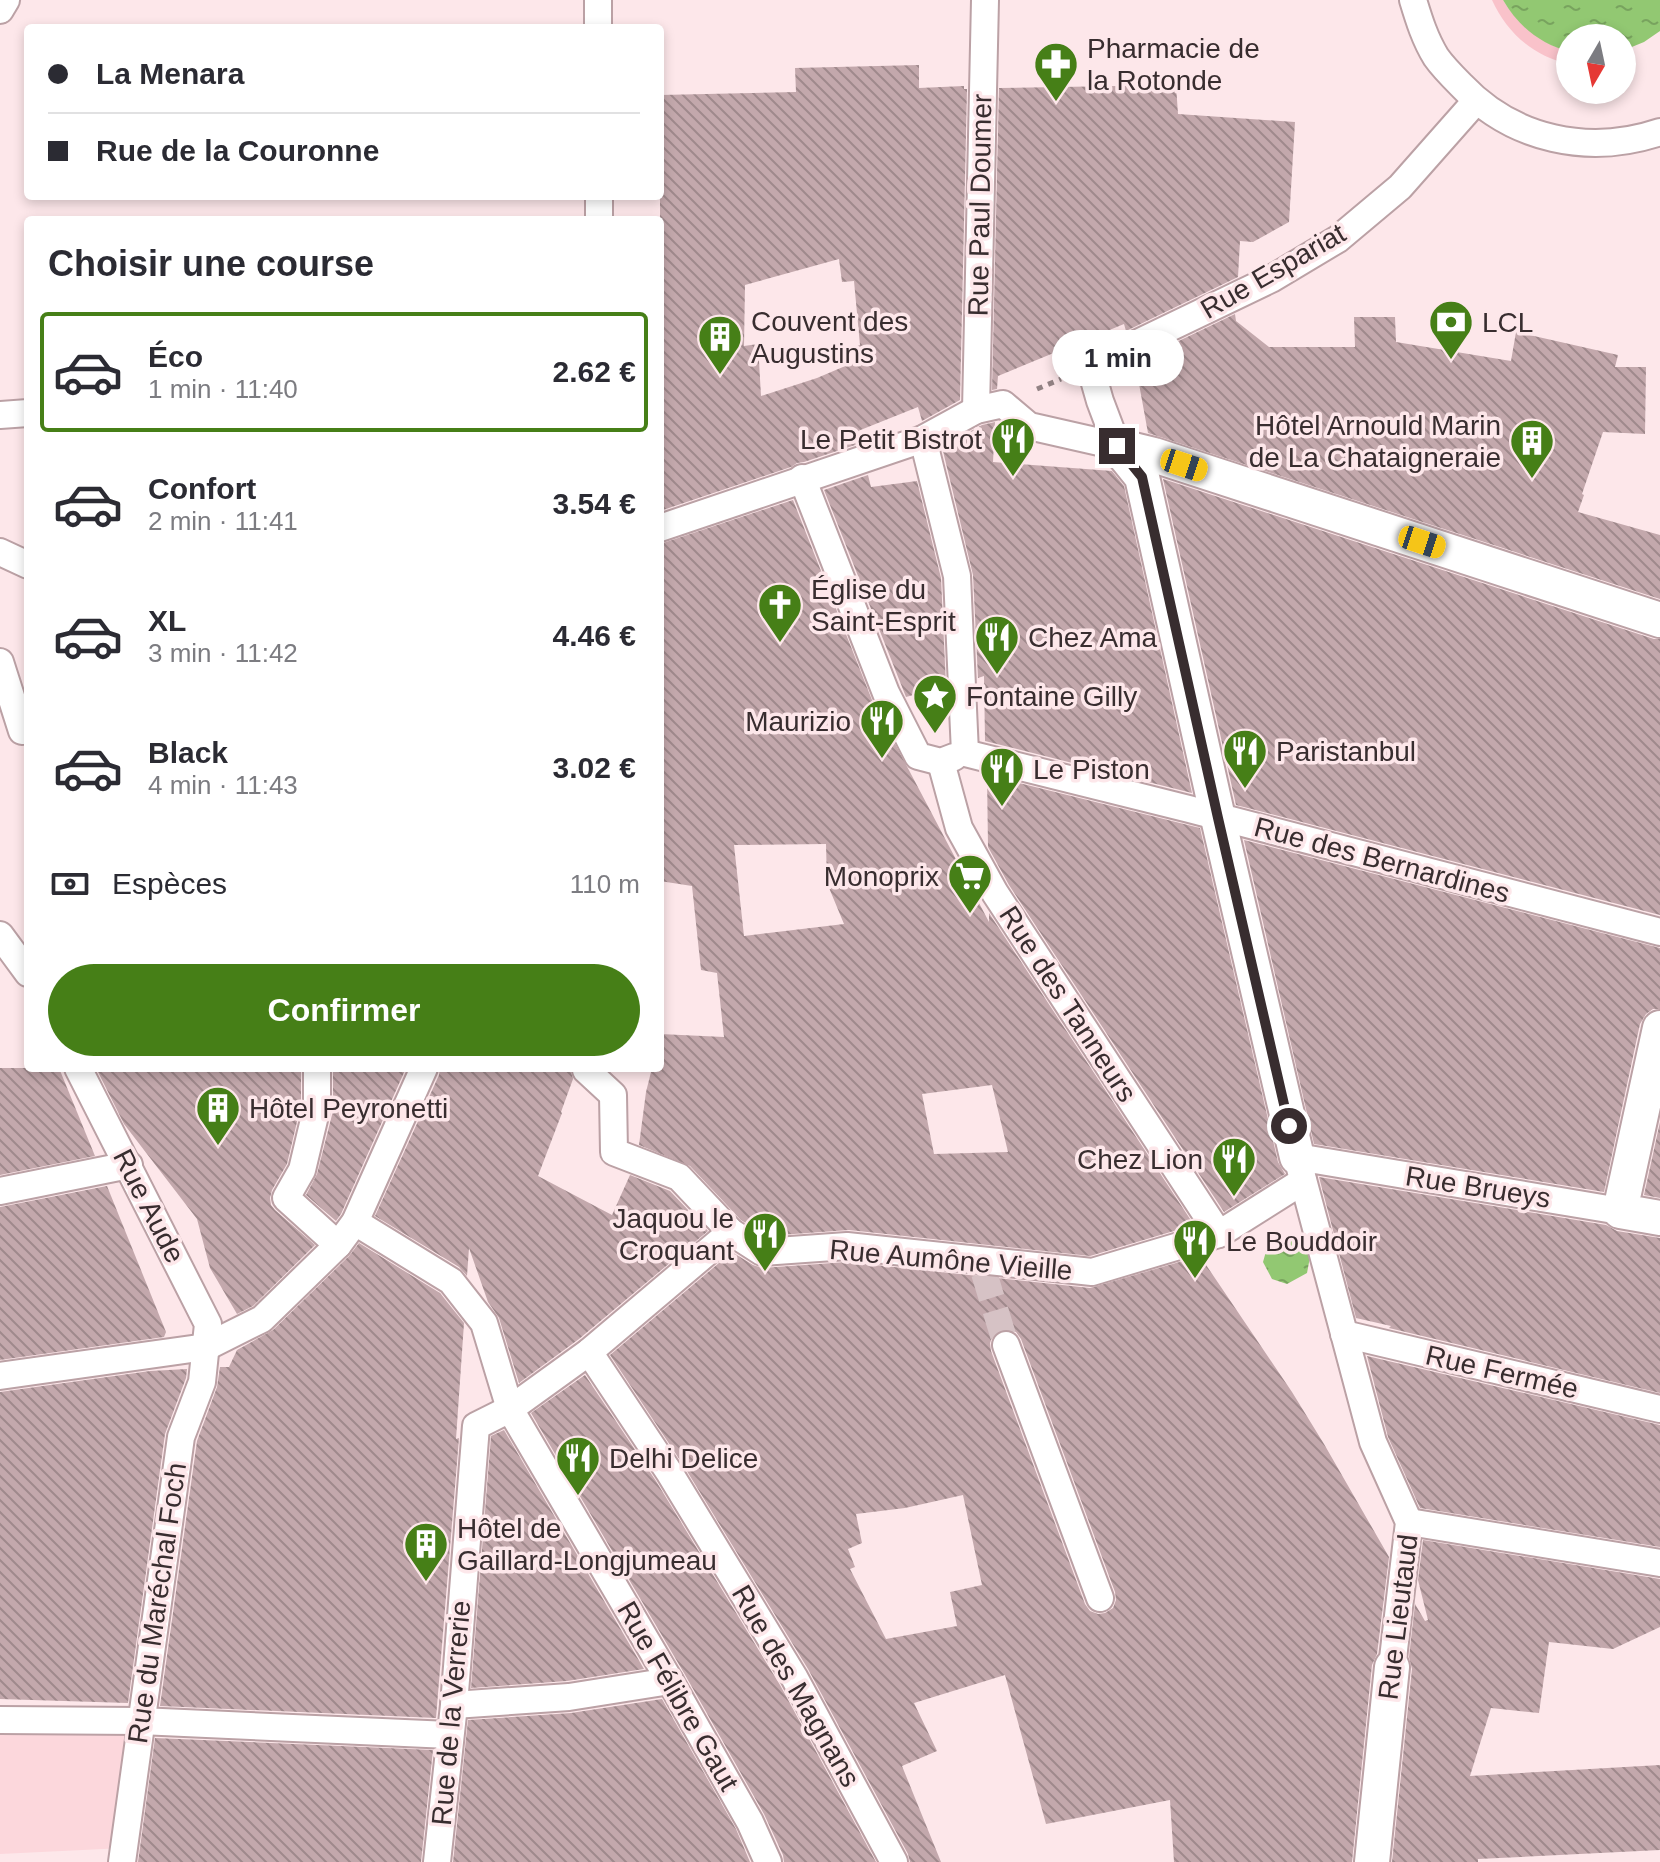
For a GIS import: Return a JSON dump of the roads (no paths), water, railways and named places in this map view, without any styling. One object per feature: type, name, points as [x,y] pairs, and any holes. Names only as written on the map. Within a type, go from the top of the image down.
[{"type":"street","points":[[0,10],[6,0]]},
{"type":"street","points":[[598,0],[598,24]]},
{"type":"street","name":"Rue Paul Doumer","points":[[976,410],[985,0]]},
{"type":"street","points":[[1413,0],[1421,27],[1438,60],[1476,101],[1506,120],[1530,132],[1557,139],[1608,144],[1660,132]]},
{"type":"street","name":"Rue Espariat","points":[[1117,446],[1090,366],[1271,279],[1338,239],[1400,187],[1476,101]]},
{"type":"street","points":[[664,527],[923,439],[976,410],[1003,404],[1029,426],[1169,460],[1660,620]]},
{"type":"street","points":[[0,415],[24,413]]},
{"type":"street","points":[[923,439],[957,576],[941,757]]},
{"type":"street","points":[[1117,446],[1142,477],[1300,1169]]},
{"type":"street","name":"Rue des Tanneurs","points":[[802,478],[886,693],[941,757],[959,828],[995,893],[1219,1234]]},
{"type":"street","points":[[0,552],[24,563]]},
{"type":"street","points":[[0,662],[17,733]]},
{"type":"street","name":"Rue des Bernardines","points":[[941,757],[1189,809],[1660,932]]},
{"type":"street","points":[[0,935],[24,968]]},
{"type":"street","points":[[1620,1211],[1660,1028]]},
{"type":"street","name":"Rue Aude","points":[[80,1072],[208,1324],[206,1347]]},
{"type":"street","points":[[317,1072],[317,1107],[302,1170],[286,1198],[338,1245]]},
{"type":"street","points":[[0,1376],[206,1347],[262,1319],[338,1245],[355,1222],[422,1072]]},
{"type":"street","name":"Rue Aumône Vieille","points":[[588,1072],[613,1095],[614,1152],[679,1177],[731,1232],[762,1252],[847,1246],[983,1266],[1092,1272],[1219,1234],[1300,1169]]},
{"type":"street","points":[[0,1191],[129,1165]]},
{"type":"street","name":"Rue Brueys","points":[[1300,1169],[1660,1218]]},
{"type":"street","name":"Rue Lieutaud","points":[[1300,1169],[1373,1442],[1409,1522],[1372,1862]]},
{"type":"street","points":[[355,1222],[451,1281],[484,1323],[510,1409],[589,1352],[731,1232]]},
{"type":"street","name":"Rue Fermée","points":[[1344,1334],[1660,1409]]},
{"type":"street","points":[[1006,1345],[1100,1598]]},
{"type":"street","name":"Rue du Maréchal Foch","points":[[122,1862],[181,1437],[202,1382],[206,1347]]},
{"type":"street","name":"Rue des Magnans","points":[[589,1352],[669,1472],[794,1677],[894,1862]]},
{"type":"street","name":"Rue Félibre Gaut","points":[[510,1409],[670,1681],[750,1822],[768,1862]]},
{"type":"street","name":"Rue de la Verrerie","points":[[437,1862],[454,1705],[476,1426],[510,1409]]},
{"type":"street","points":[[1409,1522],[1660,1563]]},
{"type":"street","points":[[454,1705],[569,1697],[670,1681]]},
{"type":"street","points":[[0,1720],[140,1721],[449,1735]]},
{"type":"water","points":[[1503,0],[1660,0],[1660,31],[1636,45],[1636,24],[1556,24],[1556,47],[1531,33]]},
{"type":"water","points":[[1286,1236],[1301,1242],[1310,1257],[1307,1273],[1287,1284],[1272,1279],[1263,1262],[1267,1248]]},
{"type":"tunnel","points":[[984,1273],[1006,1345]]},
{"type":"place","name":"Pharmacie de la Rotonde","points":[[1056,103]]},
{"type":"place","name":"LCL","points":[[1451,361]]},
{"type":"place","name":"Couvent des Augustins","points":[[720,376]]},
{"type":"place","name":"Le Petit Bistrot","points":[[1013,478]]},
{"type":"place","name":"Hôtel Arnould Marin de La Chataigneraie","points":[[1532,480]]},
{"type":"place","name":"Église du Saint-Esprit","points":[[780,644]]},
{"type":"place","name":"Chez Ama","points":[[997,676]]},
{"type":"place","name":"Fontaine Gilly","points":[[935,735]]},
{"type":"place","name":"Maurizio","points":[[882,760]]},
{"type":"place","name":"Paristanbul","points":[[1245,790]]},
{"type":"place","name":"Le Piston","points":[[1002,808]]},
{"type":"place","name":"Monoprix","points":[[970,915]]},
{"type":"place","name":"Hôtel Peyronetti","points":[[218,1147]]},
{"type":"place","name":"Chez Lion","points":[[1234,1198]]},
{"type":"place","name":"Jaquou le Croquant","points":[[765,1273]]},
{"type":"place","name":"Le Bouddoir","points":[[1195,1280]]},
{"type":"place","name":"Delhi Delice","points":[[578,1497]]},
{"type":"place","name":"Hôtel de Gaillard-Longjumeau","points":[[426,1583]]}]
